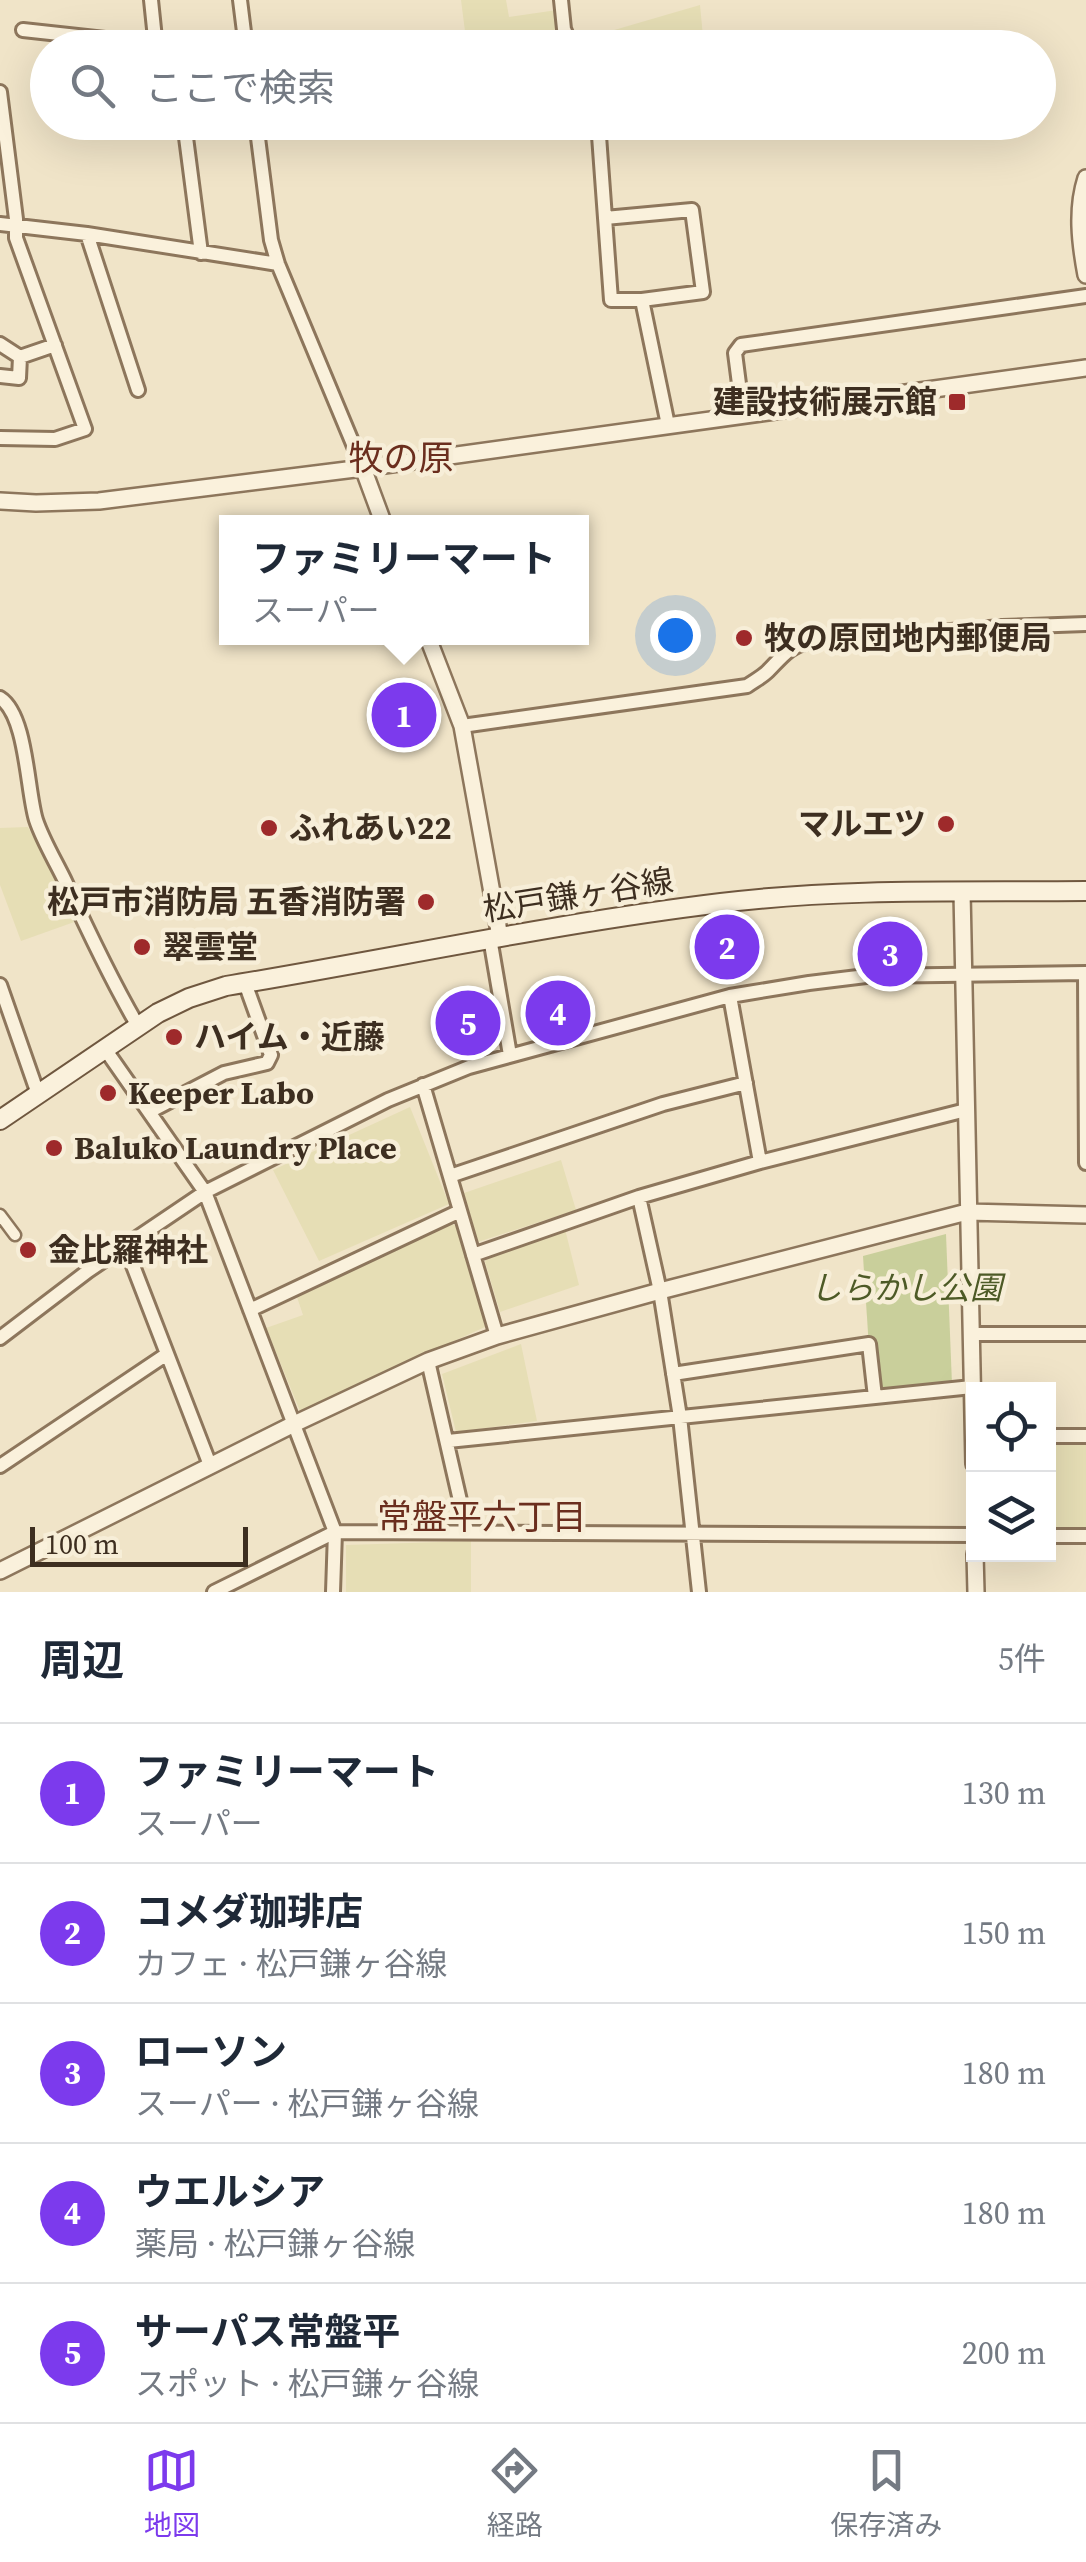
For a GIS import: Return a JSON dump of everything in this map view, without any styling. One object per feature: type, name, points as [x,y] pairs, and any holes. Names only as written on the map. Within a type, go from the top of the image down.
[{"type":"main road","name":"松戸鎌ヶ谷線","points":[[0,1120],[158,1013],[226,986],[495,937],[722,903],[840,894],[1086,891]]},
{"type":"street","points":[[150,0],[154,30]]},
{"type":"street","points":[[240,0],[244,30]]},
{"type":"street","points":[[561,0],[564,30]]},
{"type":"street","points":[[24,30],[30,31]]},
{"type":"street","points":[[0,92],[16,238],[85,429],[55,439],[0,438]]},
{"type":"street","points":[[186,140],[201,253]]},
{"type":"street","points":[[258,140],[271,240],[278,264],[380,515]]},
{"type":"street","points":[[599,140],[610,300],[704,292],[692,210],[605,218]]},
{"type":"street","points":[[1086,178],[1080,206],[1080,242],[1086,275]]},
{"type":"street","points":[[0,224],[278,264]]},
{"type":"street","points":[[88,234],[138,390]]},
{"type":"street","points":[[744,414],[735,352],[741,346],[1086,296]]},
{"type":"street","points":[[642,300],[668,425]]},
{"type":"street","points":[[0,344],[20,357]]},
{"type":"street","points":[[20,357],[55,345]]},
{"type":"street","points":[[0,376],[19,378],[20,357]]},
{"type":"street","points":[[0,501],[99,501],[1086,368]]},
{"type":"street","points":[[462,726],[747,686],[788,650],[809,642],[1086,624]]},
{"type":"street","points":[[431,645],[462,726],[510,1055]]},
{"type":"street","points":[[0,698],[8,703],[23,748],[36,820],[138,1026]]},
{"type":"street","points":[[962,892],[972,1382]]},
{"type":"street","points":[[0,1338],[88,1271],[205,1192],[388,1100],[468,1067],[730,996],[866,976],[1085,974],[1086,1162]]},
{"type":"street","points":[[149,1112],[224,1073],[266,1063],[271,1055],[244,983]]},
{"type":"street","points":[[0,985],[38,1094]]},
{"type":"street","points":[[730,996],[760,1162]]},
{"type":"street","points":[[104,1049],[205,1192],[335,1532],[333,1592]]},
{"type":"street","points":[[450,1176],[664,1104],[746,1082]]},
{"type":"street","points":[[423,1085],[497,1336]]},
{"type":"street","points":[[473,1255],[639,1197],[966,1110]]},
{"type":"street","points":[[639,1197],[660,1291],[680,1418],[699,1592]]},
{"type":"street","points":[[250,1310],[460,1211]]},
{"type":"street","points":[[0,1571],[294,1424],[428,1361],[497,1336],[967,1212],[1086,1215]]},
{"type":"street","points":[[0,1215],[15,1234]]},
{"type":"street","points":[[125,1245],[210,1465]]},
{"type":"street","points":[[971,1334],[1086,1334]]},
{"type":"street","points":[[673,1374],[870,1344],[875,1397]]},
{"type":"street","points":[[0,1466],[167,1354]]},
{"type":"street","points":[[428,1361],[467,1531]]},
{"type":"street","points":[[448,1441],[966,1388]]},
{"type":"street","points":[[1056,1436],[1086,1436]]},
{"type":"street","points":[[214,1592],[335,1532],[966,1535]]},
{"type":"street","points":[[1056,1536],[1086,1536]]},
{"type":"street","points":[[975,1562],[976,1592]]},
{"type":"shaded area","points":[[461,0],[506,0],[509,17],[557,10],[562,30],[465,30]]},
{"type":"shaded area","points":[[700,5],[702,30],[614,30]]},
{"type":"shaded area","points":[[28,827],[77,921],[21,941],[0,885],[0,828]]},
{"type":"shaded area","points":[[410,1107],[449,1204],[319,1261],[273,1170]]},
{"type":"shaded area","points":[[561,1160],[576,1210],[478,1242],[464,1193]]},
{"type":"shaded area","points":[[451,1224],[457,1226],[473,1255],[485,1327],[300,1411],[266,1328],[303,1315],[296,1294]]},
{"type":"shaded area","points":[[565,1229],[579,1285],[500,1312],[485,1262],[488,1255]]},
{"type":"shaded area","points":[[521,1344],[537,1421],[456,1432],[442,1374]]},
{"type":"shaded area","points":[[1056,1442],[1086,1442],[1086,1528],[1056,1528]]},
{"type":"shaded area","points":[[471,1541],[471,1592],[346,1592],[346,1545]]},
{"type":"green space","name":"しらかし公園","points":[[946,1234],[952,1384],[872,1394],[863,1256]]},
{"type":"place","name":"建設技術展示館","points":[[957,402]]},
{"type":"place","name":"牧の原団地内郵便局","points":[[744,638]]},
{"type":"place","name":"ファミリーマート","points":[[404,715]]},
{"type":"place","name":"マルエツ","points":[[946,824]]},
{"type":"place","name":"ふれあい22","points":[[269,828]]},
{"type":"place","name":"松戸市消防局 五香消防署","points":[[426,902]]},
{"type":"place","name":"翠雲堂","points":[[142,947]]},
{"type":"place","name":"コメダ珈琲店","points":[[727,947]]},
{"type":"place","name":"ローソン","points":[[890,954]]},
{"type":"place","name":"ウエルシア","points":[[558,1013]]},
{"type":"place","name":"サーパス常盤平","points":[[468,1023]]},
{"type":"place","name":"ハイム・近藤","points":[[174,1037]]},
{"type":"place","name":"Keeper Labo","points":[[108,1093]]},
{"type":"place","name":"Baluko Laundry Place","points":[[54,1148]]},
{"type":"place","name":"金比羅神社","points":[[28,1250]]},
{"type":"district","name":"牧の原","points":[[401,458]]},
{"type":"district","name":"常盤平六丁目","points":[[482,1517]]}]
